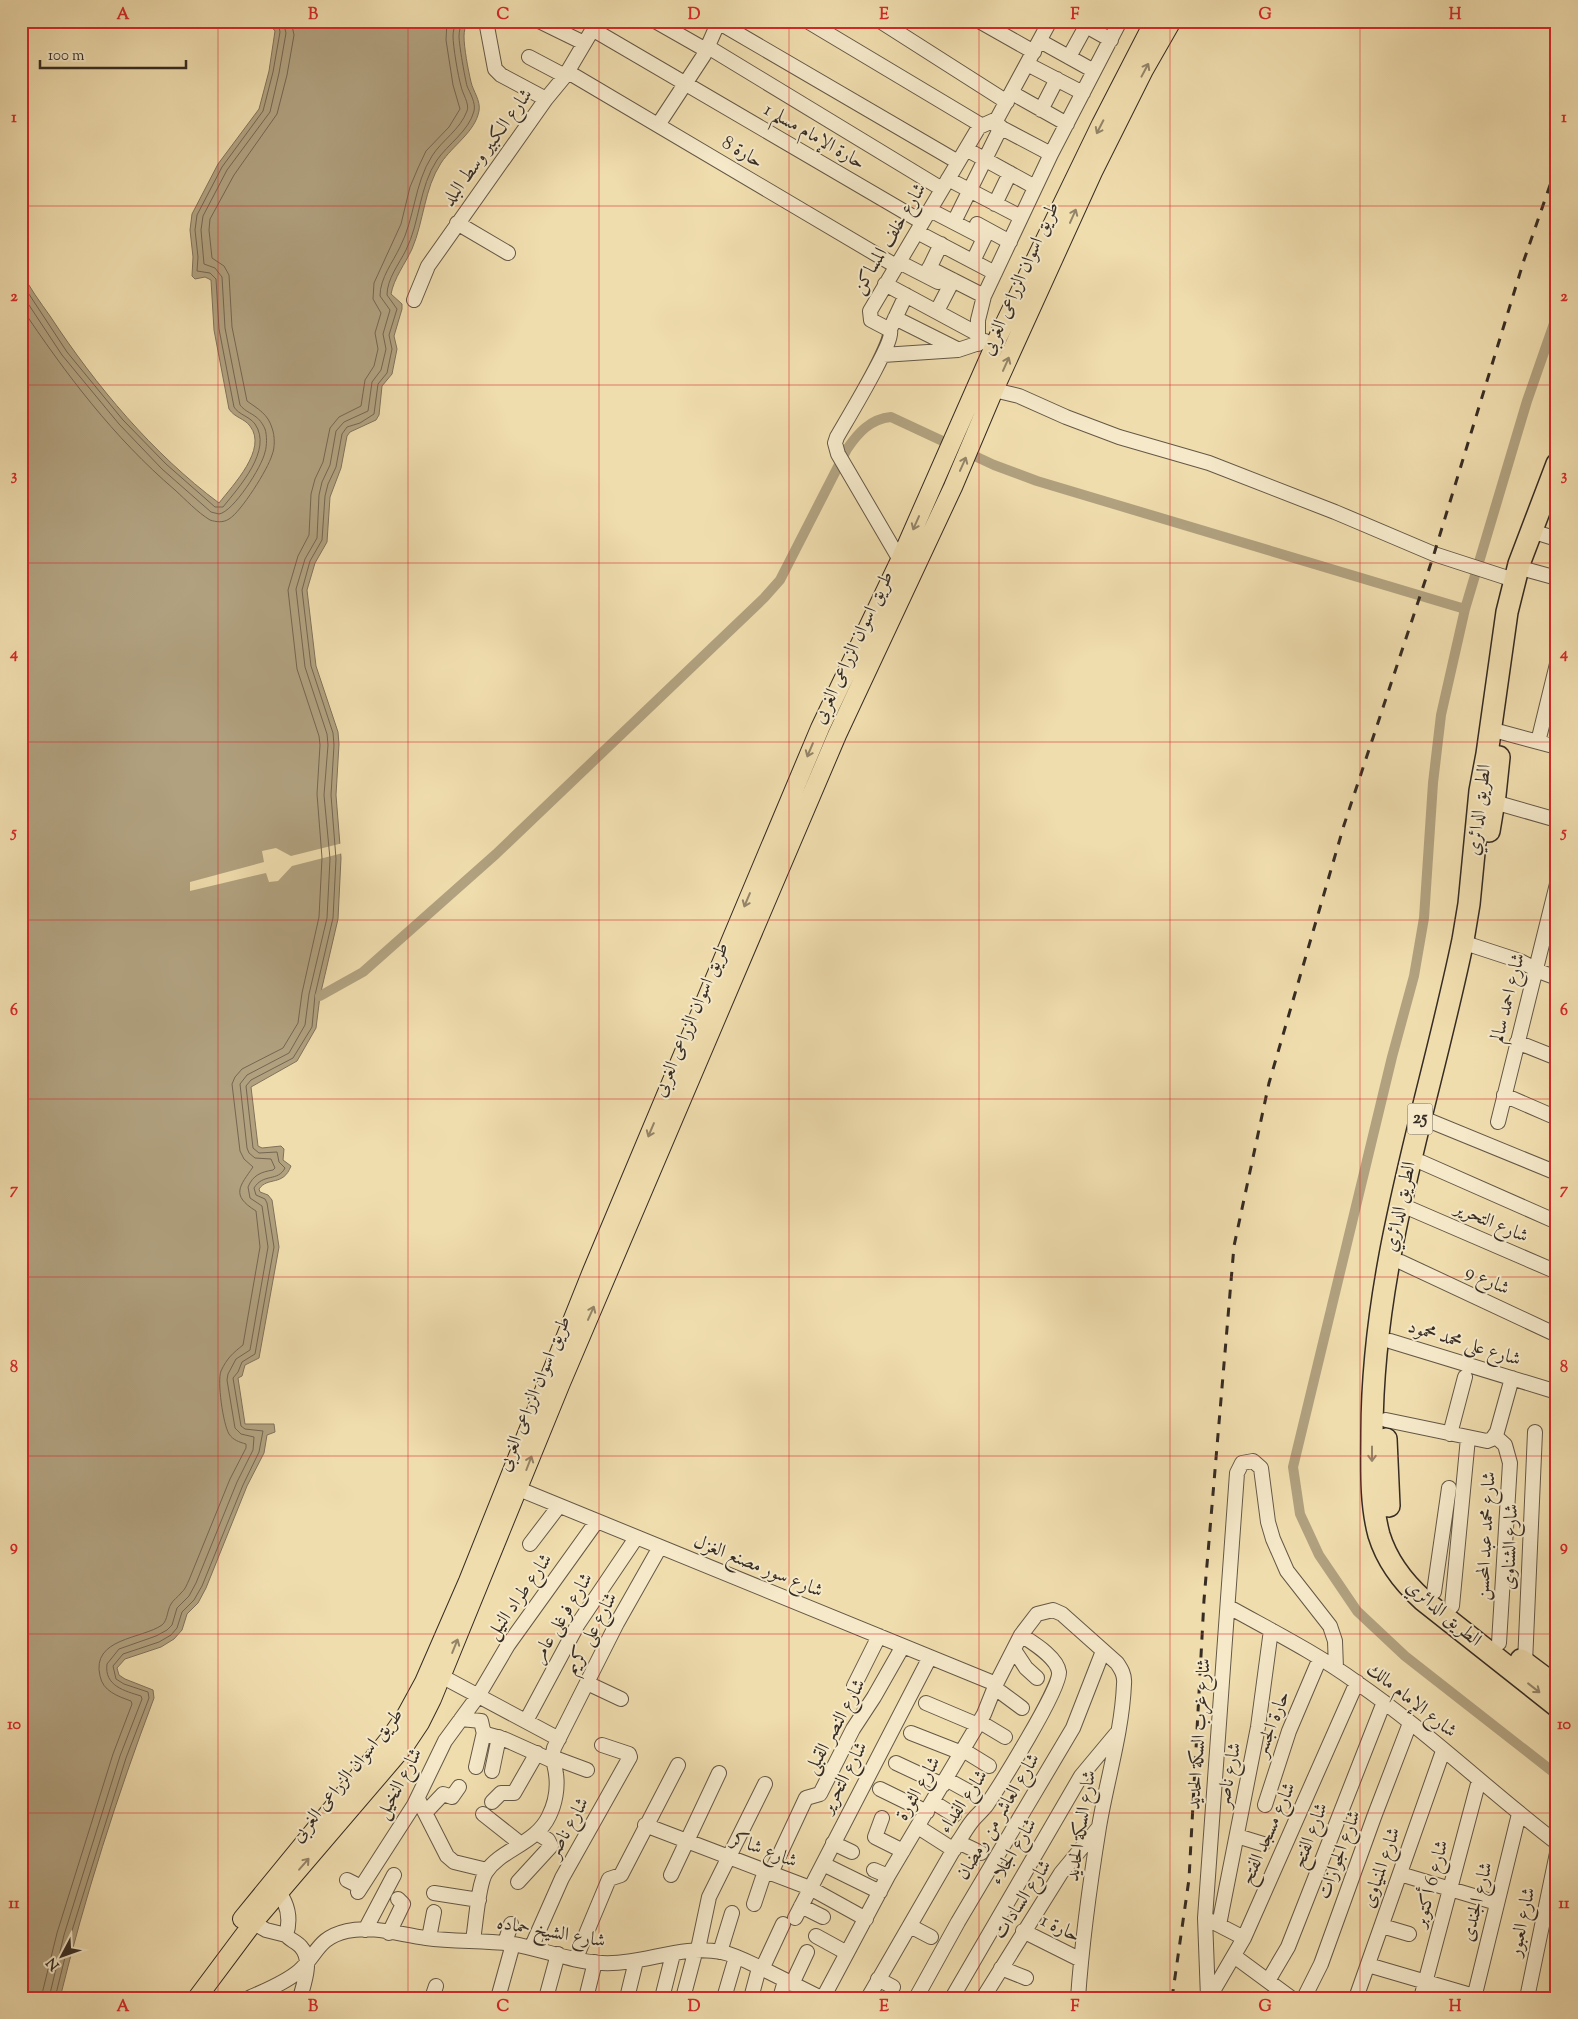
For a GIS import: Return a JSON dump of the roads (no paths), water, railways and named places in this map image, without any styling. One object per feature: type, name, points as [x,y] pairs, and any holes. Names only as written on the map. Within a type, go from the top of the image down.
[{"type":"highway","name":"الطريق الدائري","points":[[1556,1689],[1525,1662],[1434,1592],[1414,1573],[1403,1556],[1395,1538],[1390,1511],[1386,1420],[1390,1341],[1400,1262],[1430,1121],[1471,945],[1489,805],[1504,628],[1513,574],[1557,464]]},
{"type":"highway","name":"الطريق الدائري","points":[[1490,779],[1502,732],[1514,632],[1513,574],[1549,536],[1557,493]]},
{"type":"highway","name":"الطريق الدائري","points":[[1489,805],[1468,904],[1463,940],[1400,1205],[1382,1302],[1373,1396],[1372,1472],[1376,1524],[1384,1548],[1396,1571],[1423,1600],[1556,1689]]},
{"type":"main road","name":"طريق اسوان الزراعى الغربى","points":[[413,1719],[424,1682],[468,1581],[562,1383],[600,1274],[820,728],[900,560],[999,335],[1101,124],[1154,21]]},
{"type":"main road","name":"طريق اسوان الزراعى الغربى","points":[[600,1274],[837,735],[974,441],[994,390],[1103,150],[1172,21]]},
{"type":"main road","points":[[820,728],[837,735]]},
{"type":"main road","name":"طريق اسوان الزراعى الغربى","points":[[183,1998],[275,1888],[384,1771],[413,1719],[442,1677],[512,1487]]},
{"type":"main road","name":"طريق اسوان الزراعى الغربى","points":[[197,1998],[248,1920]]},
{"type":"street","points":[[486,21],[495,69],[501,75],[546,99]]},
{"type":"street","points":[[539,21],[584,43]]},
{"type":"street","points":[[655,21],[707,48],[945,184],[970,191],[1021,217]]},
{"type":"street","points":[[807,21],[992,125],[1051,154]]},
{"type":"street","points":[[880,21],[1009,98],[1041,110],[1067,124]]},
{"type":"street","points":[[979,21],[1034,52],[1069,57],[1094,71]]},
{"type":"street","name":"شارع خلف المساكن","points":[[892,324],[874,322],[869,313],[966,149],[997,119],[1050,21]]},
{"type":"street","points":[[977,338],[980,308],[984,296],[1051,154],[1120,21]]},
{"type":"street","points":[[658,125],[686,85],[707,48],[718,22],[958,162]]},
{"type":"street","points":[[1069,57],[1081,24],[1110,40]]},
{"type":"street","name":"شارع الكبير وسط البلد","points":[[414,300],[428,266],[546,99],[567,74],[594,25]]},
{"type":"street","name":"حارة الإمام مسلم 1","points":[[594,25],[686,85],[919,227],[941,244],[995,273]]},
{"type":"street","points":[[1034,52],[1056,79],[1083,93]]},
{"type":"street","name":"حارة 8","points":[[530,57],[567,74],[658,125],[897,264],[928,272],[951,284],[984,296]]},
{"type":"street","points":[[1041,110],[1056,79]]},
{"type":"street","points":[[956,218],[985,160],[992,125]]},
{"type":"street","points":[[966,149],[1035,187]]},
{"type":"street","points":[[995,204],[1010,173]]},
{"type":"street","points":[[930,210],[956,218],[986,234],[1010,242]]},
{"type":"street","points":[[457,224],[508,254]]},
{"type":"street","points":[[973,261],[986,234]]},
{"type":"street","points":[[928,272],[941,244]]},
{"type":"street","points":[[886,284],[937,311],[977,338]]},
{"type":"street","points":[[937,311],[951,284]]},
{"type":"street","points":[[900,560],[854,482],[836,447],[837,437],[883,354],[891,336],[892,324],[906,294]]},
{"type":"street","points":[[892,324],[958,350]]},
{"type":"street","points":[[883,354],[958,350],[977,338],[999,335]]},
{"type":"street","points":[[994,390],[1019,396],[1066,418],[1119,437],[1172,451],[1226,470],[1452,560],[1513,574],[1557,578]]},
{"type":"street","points":[[1538,742],[1550,720],[1557,664]]},
{"type":"street","points":[[1502,732],[1557,747]]},
{"type":"street","points":[[1489,805],[1557,820]]},
{"type":"street","name":"شارع احمد سالم","points":[[1498,1122],[1557,884]]},
{"type":"street","points":[[1471,945],[1520,961],[1546,975],[1557,978]]},
{"type":"street","points":[[1517,1042],[1557,1058]]},
{"type":"street","points":[[1504,1095],[1557,1118]]},
{"type":"street","points":[[1430,1121],[1557,1173]]},
{"type":"street","points":[[1421,1162],[1557,1222]]},
{"type":"street","name":"شارع التحرير","points":[[1411,1209],[1557,1272]]},
{"type":"street","name":"شارع 9","points":[[1400,1262],[1557,1335]]},
{"type":"street","name":"شارع على محمد محمود","points":[[1390,1341],[1557,1392]]},
{"type":"street","points":[[1450,1434],[1465,1377]]},
{"type":"street","points":[[1386,1420],[1487,1441],[1495,1436],[1512,1378]]},
{"type":"street","name":"شارع الشناوى","points":[[1525,1662],[1535,1432]]},
{"type":"street","name":"شارع محمد عبد المحسن","points":[[1495,1436],[1508,1450],[1510,1463],[1499,1643]]},
{"type":"street","points":[[1452,1606],[1468,1438]]},
{"type":"street","name":"شارع غرب السكة الحديد","points":[[1208,1998],[1205,1918],[1229,1607],[1237,1473],[1242,1463],[1253,1461],[1261,1468],[1268,1522],[1273,1539],[1287,1571],[1330,1626],[1335,1641],[1336,1668]]},
{"type":"street","name":"شارع سور مصنع الغزل","points":[[512,1487],[930,1657],[996,1686],[1022,1708]]},
{"type":"street","points":[[1434,1592],[1449,1488]]},
{"type":"street","points":[[530,1544],[559,1506]]},
{"type":"street","name":"شارع طراد النيل","points":[[478,1696],[508,1645],[597,1522]]},
{"type":"street","name":"شارع فرغلى عامر","points":[[526,1721],[574,1630],[636,1538]]},
{"type":"street","name":"شارع على كريم","points":[[552,1759],[559,1739],[587,1682],[660,1547]]},
{"type":"street","name":"شارع الإمام مالك","points":[[1229,1607],[1320,1658],[1357,1682],[1557,1844]]},
{"type":"street","name":"شارع الثورة","points":[[822,1998],[888,1876],[979,1723],[1021,1635],[1037,1614],[1054,1610],[1062,1614],[1103,1651]]},
{"type":"street","name":"شارع ناصر","points":[[1219,1925],[1258,1727],[1271,1630]]},
{"type":"street","name":"شارع الفداء","points":[[872,1996],[878,1979],[956,1846],[972,1821],[986,1806],[1031,1733],[1053,1692],[1059,1676],[1058,1668],[1054,1661],[1040,1647],[1021,1635]]},
{"type":"street","points":[[854,1686],[879,1636]]},
{"type":"street","name":"شارع النصر القبلى","points":[[754,1904],[768,1872],[806,1798],[820,1794],[853,1729],[874,1698],[903,1646]]},
{"type":"street","points":[[1014,1650],[1026,1668],[1037,1678]]},
{"type":"street","name":"شارع السكة الحديد","points":[[1078,1998],[1081,1960],[1099,1826],[1118,1732],[1124,1683],[1123,1672],[1117,1663],[1103,1651]]},
{"type":"street","name":"شارع العاشر من رمضان","points":[[916,1998],[958,1922],[1073,1728],[1103,1651]]},
{"type":"street","name":"شارع التحرير","points":[[751,1998],[761,1968],[810,1888],[930,1657]]},
{"type":"street","name":"حارة الجسر","points":[[1265,1805],[1289,1731],[1320,1658]]},
{"type":"street","points":[[442,1677],[559,1739]]},
{"type":"street","points":[[587,1682],[621,1699]]},
{"type":"street","name":"شارع مسجد الفتح","points":[[1208,1998],[1244,1938],[1357,1682]]},
{"type":"street","name":"شارع النخيل","points":[[347,1880],[359,1889],[418,1799],[438,1752],[478,1696]]},
{"type":"street","points":[[926,1702],[979,1723],[1005,1737]]},
{"type":"street","name":"شارع الفتح","points":[[1268,1981],[1288,1946],[1384,1702]]},
{"type":"street","points":[[461,1719],[481,1721],[484,1732],[476,1767]]},
{"type":"street","name":"شارع الجوازات","points":[[1304,1998],[1321,1964],[1410,1723]]},
{"type":"street","points":[[484,1732],[552,1759],[587,1770]]},
{"type":"street","name":"شارع الجلاء","points":[[952,1998],[1081,1776],[1118,1732]]},
{"type":"street","points":[[911,1733],[962,1751],[989,1766]]},
{"type":"street","points":[[492,1771],[500,1737]]},
{"type":"street","name":"شارع ناصر","points":[[531,1948],[562,1878],[630,1757],[629,1754],[602,1745]]},
{"type":"street","name":"شارع المنياوى","points":[[1357,1998],[1443,1751]]},
{"type":"street","points":[[492,1802],[501,1793],[514,1793],[537,1753]]},
{"type":"street","points":[[473,1940],[483,1878],[487,1870],[537,1833],[549,1816],[555,1796],[557,1778],[552,1759]]},
{"type":"street","points":[[896,1763],[974,1795]]},
{"type":"street","points":[[576,1958],[609,1879],[621,1875],[645,1825],[678,1765]]},
{"type":"street","points":[[670,1876],[719,1773]]},
{"type":"street","name":"شارع 6 أكتوبر","points":[[1420,1998],[1479,1780]]},
{"type":"street","points":[[684,1998],[706,1907],[766,1784]]},
{"type":"street","points":[[425,1813],[443,1794],[452,1796],[459,1787]]},
{"type":"street","points":[[880,1789],[954,1815]]},
{"type":"street","points":[[418,1799],[447,1856],[454,1862],[487,1870]]},
{"type":"street","points":[[482,1814],[521,1844]]},
{"type":"street","name":"شارع الجندى","points":[[1474,1997],[1519,1814]]},
{"type":"street","points":[[882,1818],[875,1834],[876,1838],[903,1850]]},
{"type":"street","name":"شارع شاكر","points":[[645,1825],[810,1888],[866,1918]]},
{"type":"street","name":"شارع السادات","points":[[983,1998],[1023,1931],[1061,1873],[1099,1826]]},
{"type":"street","points":[[918,1827],[956,1846],[981,1853]]},
{"type":"street","points":[[518,1882],[550,1846],[548,1840],[537,1833]]},
{"type":"street","points":[[1237,1836],[1263,1844]]},
{"type":"street","points":[[833,1843],[852,1852]]},
{"type":"street","name":"شارع العبور","points":[[1527,1998],[1557,1853]]},
{"type":"street","points":[[823,1864],[880,1892]]},
{"type":"street","points":[[874,1870],[888,1876]]},
{"type":"street","points":[[1400,1874],[1497,1903]]},
{"type":"street","points":[[365,1930],[394,1875]]},
{"type":"street","points":[[275,1888],[287,1911],[286,1935]]},
{"type":"street","points":[[434,1893],[479,1900]]},
{"type":"street","points":[[389,1932],[403,1904],[398,1900]]},
{"type":"street","points":[[429,1938],[434,1912]]},
{"type":"street","points":[[720,1952],[732,1913]]},
{"type":"street","points":[[793,1916],[823,1917]]},
{"type":"street","points":[[1205,1918],[1244,1938]]},
{"type":"street","points":[[248,1920],[270,1932],[286,1935],[303,1948],[307,1963],[300,1998]]},
{"type":"street","points":[[498,1998],[511,1924]]},
{"type":"street","points":[[910,1926],[931,1938]]},
{"type":"street","points":[[1382,1926],[1409,1934]]},
{"type":"street","name":"شارع الشيخ حماده","points":[[307,1963],[316,1949],[325,1940],[346,1931],[365,1930],[429,1938],[509,1944],[595,1962],[636,1961],[697,1949],[720,1952],[736,1957],[822,1998]]},
{"type":"street","name":"حارة 1","points":[[1023,1931],[1081,1960]]},
{"type":"street","points":[[816,1936],[847,1953]]},
{"type":"street","points":[[780,1998],[807,1952]]},
{"type":"street","points":[[546,1998],[558,1954]]},
{"type":"street","points":[[662,1998],[673,1954]]},
{"type":"street","points":[[1234,1956],[1291,1998]]},
{"type":"street","points":[[724,1998],[736,1957]]},
{"type":"street","points":[[627,1998],[636,1961]]},
{"type":"street","points":[[586,1998],[595,1962]]},
{"type":"street","points":[[249,1998],[292,1976],[307,1963]]},
{"type":"street","points":[[1368,1965],[1474,1997]]},
{"type":"street","points":[[1001,1968],[1026,1978]]},
{"type":"street","points":[[878,1979],[893,1987]]},
{"type":"water","points":[[258,21],[465,21],[464,41],[466,59],[471,82],[479,104],[479,111],[473,125],[446,156],[435,173],[412,249],[392,288],[391,294],[402,304],[402,309],[394,336],[397,349],[392,374],[382,386],[379,415],[376,420],[350,432],[347,436],[341,468],[330,497],[327,542],[315,563],[307,590],[316,666],[338,732],[336,795],[341,858],[338,919],[320,996],[316,1028],[297,1061],[251,1087],[258,1146],[262,1148],[281,1146],[284,1149],[283,1160],[291,1166],[284,1177],[267,1183],[259,1189],[260,1192],[268,1195],[272,1200],[279,1247],[259,1358],[245,1365],[242,1376],[238,1378],[245,1424],[274,1424],[275,1432],[267,1435],[264,1453],[247,1486],[206,1588],[198,1603],[187,1614],[182,1630],[174,1639],[161,1647],[125,1659],[117,1668],[119,1675],[125,1679],[153,1690],[154,1698],[102,1846],[60,1998],[21,1998],[21,271],[68,342],[106,393],[171,463],[219,503],[247,466],[255,445],[254,435],[248,423],[229,409],[214,330],[211,280],[205,277],[195,279],[192,276],[193,257],[190,230],[192,214],[218,164],[259,109],[269,71],[275,31],[269,24]]},
{"type":"waterway","points":[[1557,315],[1527,401],[1465,609],[1441,715],[1433,783],[1424,918],[1414,976],[1392,1057],[1293,1467],[1300,1514],[1319,1555],[1357,1611],[1405,1656],[1557,1775]]},
{"type":"waterway","points":[[320,996],[363,972],[496,854],[764,598],[780,580],[847,449],[865,428],[884,418],[891,417],[994,465],[1037,481],[1465,609]]},
{"type":"railway","points":[[1172,1998],[1189,1879],[1204,1600],[1234,1246],[1269,1083],[1344,825],[1434,554],[1524,260],[1557,165]]}]
